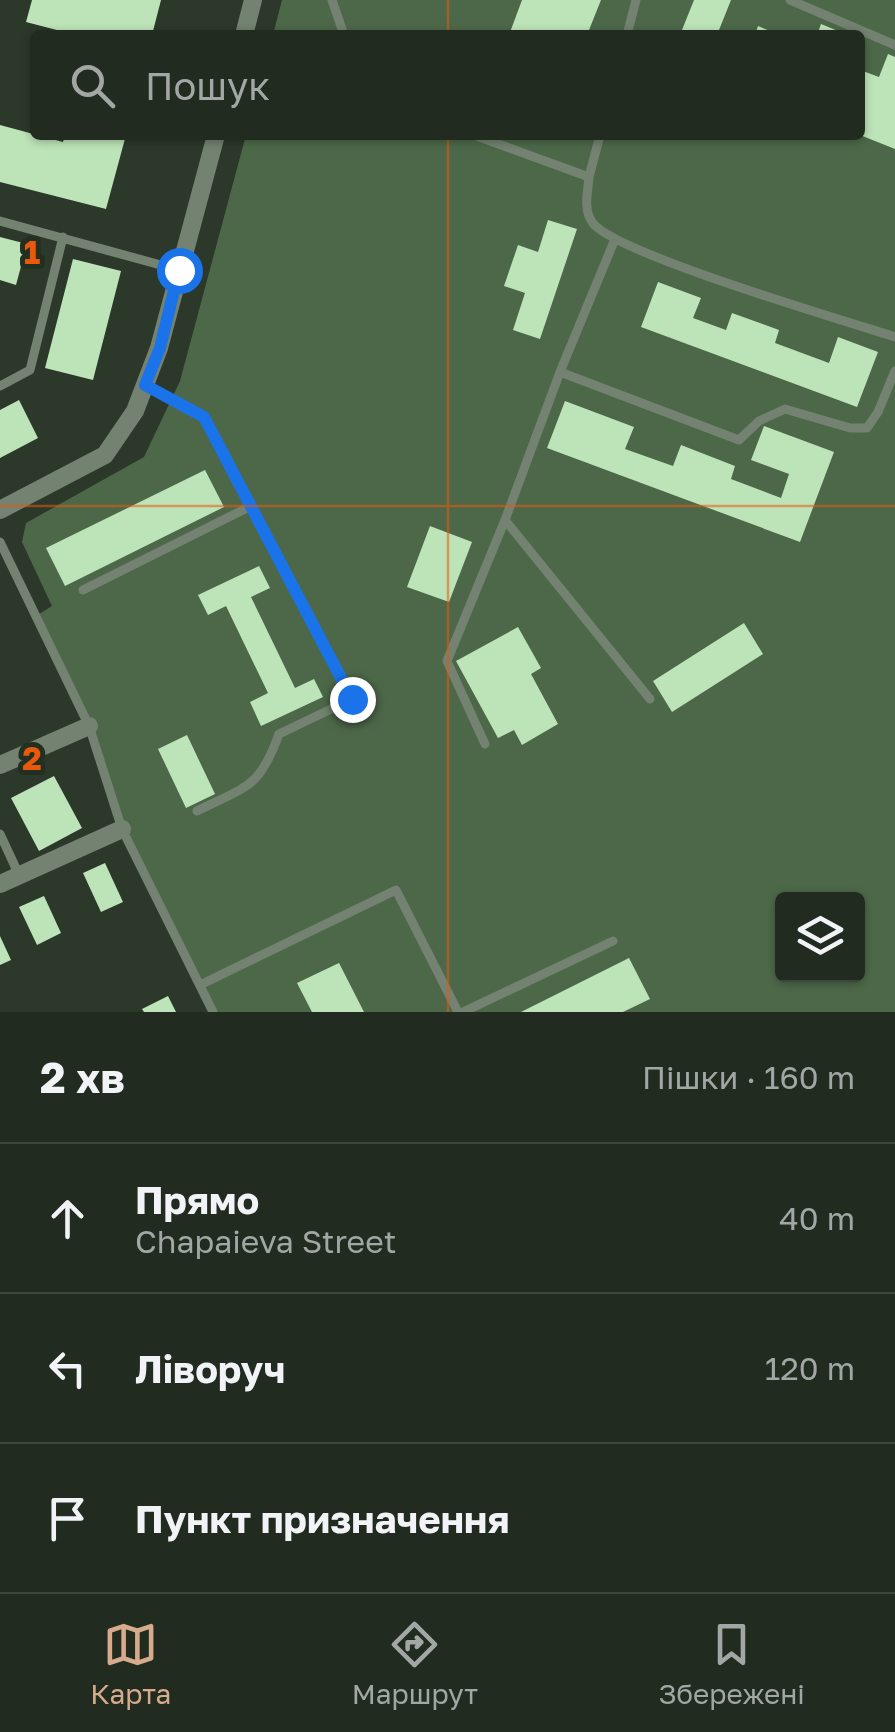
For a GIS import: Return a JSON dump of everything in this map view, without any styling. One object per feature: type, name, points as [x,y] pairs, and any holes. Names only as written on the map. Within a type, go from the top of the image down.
[{"type":"street","points":[[245,30],[254,0]]},
{"type":"street","points":[[0,510],[105,456],[135,411],[160,348],[215,140]]},
{"type":"street","points":[[0,766],[89,726]]},
{"type":"street","points":[[0,884],[122,828]]},
{"type":"lane","points":[[332,0],[342,30]]},
{"type":"lane","points":[[628,30],[636,0]]},
{"type":"lane","points":[[790,0],[860,30]]},
{"type":"lane","points":[[865,32],[895,45]]},
{"type":"lane","points":[[488,140],[590,176]]},
{"type":"lane","points":[[599,140],[586,208],[593,224],[662,260],[895,337]]},
{"type":"lane","points":[[0,221],[179,270]]},
{"type":"lane","points":[[0,386],[30,370],[63,237]]},
{"type":"lane","points":[[485,744],[446,661],[615,238]]},
{"type":"lane","points":[[560,372],[739,440],[759,420],[784,409],[850,428],[866,428],[878,412],[895,371]]},
{"type":"lane","points":[[145,385],[204,417],[352,699],[279,734],[267,766],[252,784],[197,811]]},
{"type":"lane","points":[[83,590],[250,506]]},
{"type":"lane","points":[[505,520],[650,700]]},
{"type":"lane","points":[[0,542],[89,726],[122,828],[213,1012]]},
{"type":"lane","points":[[0,834],[19,875]]},
{"type":"lane","points":[[200,985],[396,890],[460,1012],[613,941]]},
{"type":"green space","points":[[282,0],[895,0],[895,1012],[213,1012],[122,829],[89,726],[36,616],[52,606],[22,542],[26,523],[144,457],[180,381],[245,140],[865,140],[865,30],[274,30]]},
{"type":"building","points":[[32,0],[161,0],[153,30],[57,30],[26,22]]},
{"type":"building","points":[[522,0],[601,0],[589,30],[511,30]]},
{"type":"building","points":[[694,0],[731,0],[719,30],[682,30]]},
{"type":"building","points":[[888,54],[895,57],[895,149],[865,137],[865,72],[879,77]]},
{"type":"building","points":[[0,125],[30,133],[30,140],[125,140],[106,209],[0,182]]},
{"type":"building","points":[[548,220],[577,229],[540,339],[513,330],[525,293],[504,286],[518,245],[538,252]]},
{"type":"building","points":[[0,237],[27,244],[16,285],[0,280]]},
{"type":"building","points":[[73,259],[121,271],[93,380],[45,368]]},
{"type":"building","points":[[658,282],[701,298],[693,318],[726,330],[732,313],[779,330],[775,343],[829,363],[838,337],[878,352],[857,407],[641,327]]},
{"type":"building","points":[[19,400],[38,438],[0,458],[0,410]]},
{"type":"building","points":[[565,401],[634,427],[625,449],[673,466],[681,445],[735,466],[731,479],[781,498],[789,474],[751,460],[764,426],[834,452],[800,542],[547,448]]},
{"type":"building","points":[[205,470],[224,507],[65,586],[46,548]]},
{"type":"building","points":[[430,526],[472,542],[449,602],[407,587]]},
{"type":"building","points":[[259,566],[270,588],[251,597],[295,688],[314,679],[323,697],[261,726],[250,702],[268,693],[226,606],[208,615],[198,595]]},
{"type":"building","points":[[744,623],[763,654],[672,712],[653,681]]},
{"type":"building","points":[[518,627],[541,668],[531,674],[558,724],[522,745],[514,730],[498,738],[456,661]]},
{"type":"building","points":[[187,735],[215,794],[186,808],[158,749]]},
{"type":"building","points":[[54,776],[82,828],[39,851],[11,798]]},
{"type":"building","points":[[105,863],[123,902],[101,912],[83,873]]},
{"type":"building","points":[[44,896],[61,933],[37,945],[19,907]]},
{"type":"building","points":[[0,936],[11,960],[0,965]]},
{"type":"building","points":[[629,958],[650,999],[623,1012],[521,1012]]},
{"type":"building","points":[[339,963],[364,1012],[312,1012],[297,983]]},
{"type":"building","points":[[168,996],[176,1012],[142,1009]]},
{"type":"route","points":[[179,270],[160,348],[145,385],[204,417],[352,699]]}]
